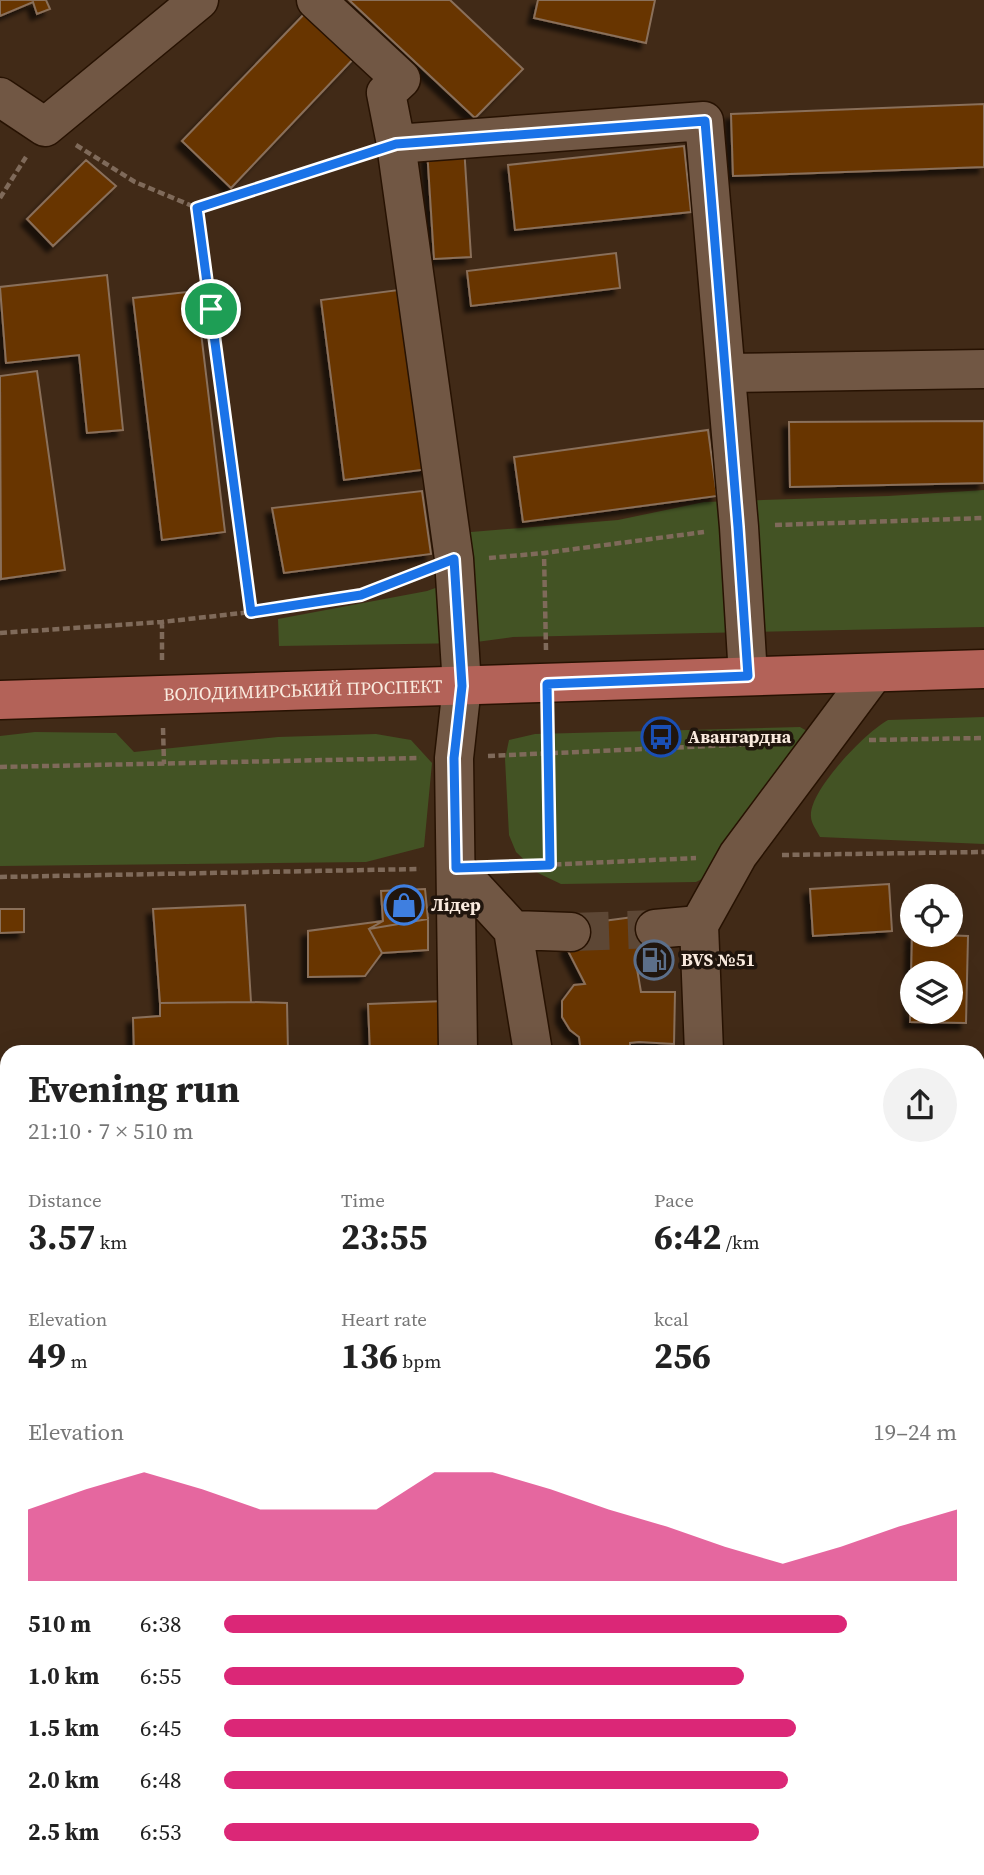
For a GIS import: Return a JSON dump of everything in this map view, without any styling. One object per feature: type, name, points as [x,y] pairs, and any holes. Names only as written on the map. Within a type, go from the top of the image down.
[{"type":"main road","name":"ВОЛОДИМИРСЬКИЙ ПРОСПЕКТ","points":[[0,700],[984,669]]},
{"type":"street","points":[[0,97],[46,127],[199,0]]},
{"type":"street","points":[[316,0],[401,79],[386,93],[396,144],[454,559],[462,686],[454,758],[458,1045]]},
{"type":"street","points":[[396,144],[705,121],[748,676]]},
{"type":"street","points":[[726,373],[984,369]]},
{"type":"street","points":[[704,1045],[699,925],[738,855],[873,674]]},
{"type":"street","points":[[456,868],[513,930],[532,1045]]},
{"type":"street","points":[[655,929],[699,925]]},
{"type":"street","points":[[513,930],[570,932]]},
{"type":"path","points":[[0,198],[46,127],[135,182],[197,208],[396,144]]},
{"type":"path","points":[[197,208],[251,612]]},
{"type":"path","points":[[0,633],[162,622],[361,595],[454,559],[544,553],[738,527],[984,517]]},
{"type":"path","points":[[0,877],[550,865],[544,553]]},
{"type":"green space","points":[[984,490],[984,627],[513,637],[469,643],[279,646],[278,619],[427,591],[466,577],[459,533],[618,520],[704,502]]},
{"type":"green space","points":[[984,717],[984,844],[820,837],[811,817],[819,792],[840,763],[879,726],[888,720]]},
{"type":"green space","points":[[800,727],[814,735],[710,875],[696,882],[561,884],[538,873],[516,852],[509,835],[505,759],[509,740],[535,734]]},
{"type":"green space","points":[[35,732],[116,733],[134,752],[278,737],[376,734],[411,740],[432,763],[424,847],[366,862],[0,866],[0,736]]},
{"type":"building","points":[[0,0],[46,0],[50,9],[37,14],[33,2],[0,16]]},
{"type":"building","points":[[349,0],[450,0],[523,69],[475,118]]},
{"type":"building","points":[[538,0],[655,0],[646,43],[534,18]]},
{"type":"building","points":[[310,8],[358,54],[231,188],[182,141]]},
{"type":"building","points":[[984,104],[984,167],[733,176],[731,114]]},
{"type":"building","points":[[464,146],[471,257],[434,259],[427,149]]},
{"type":"building","points":[[684,146],[691,212],[515,230],[508,165]]},
{"type":"building","points":[[86,160],[116,186],[53,246],[27,219]]},
{"type":"building","points":[[616,253],[620,288],[471,306],[467,271]]},
{"type":"building","points":[[107,275],[123,430],[87,433],[79,355],[6,363],[0,287]]},
{"type":"building","points":[[406,289],[429,469],[344,480],[321,300]]},
{"type":"building","points":[[196,291],[225,532],[162,540],[133,298]]},
{"type":"building","points":[[37,371],[65,570],[1,579],[0,376]]},
{"type":"building","points":[[984,421],[984,483],[790,487],[789,422]]},
{"type":"building","points":[[708,430],[717,496],[523,522],[514,457]]},
{"type":"building","points":[[422,491],[431,554],[284,573],[272,508]]},
{"type":"building","points":[[889,884],[892,931],[813,936],[810,889]]},
{"type":"building","name":"Лідер","points":[[425,889],[428,919],[369,929],[383,921],[381,891]]},
{"type":"building","points":[[245,905],[251,1002],[160,1003],[153,909]]},
{"type":"building","points":[[0,909],[24,909],[24,932],[0,933]]},
{"type":"building","points":[[633,917],[644,919],[661,940],[661,951],[655,960],[637,969],[641,992],[675,992],[674,1044],[639,1042],[630,1045],[580,1045],[579,1037],[570,1030],[562,1017],[562,1001],[574,985],[585,984],[567,949],[574,925]]},
{"type":"building","points":[[428,919],[428,950],[382,953],[369,929]]},
{"type":"building","points":[[383,921],[369,929],[382,953],[365,976],[308,977],[308,931]]},
{"type":"building","points":[[963,936],[968,936],[966,1023],[963,1023],[963,961],[911,961],[912,947],[963,947]]},
{"type":"building","points":[[445,1001],[448,1045],[370,1045],[368,1004]]},
{"type":"building","points":[[160,1003],[287,1003],[288,1045],[134,1045],[133,1018],[160,1016]]},
{"type":"tunnel","points":[[571,932],[655,929]]},
{"type":"place","name":"Авангардна","points":[[661,737]]},
{"type":"place","name":"Лідер","points":[[404,905]]},
{"type":"place","name":"BVS №51","points":[[654,960]]},
{"type":"route","points":[[705,121],[748,676],[547,684],[550,865],[456,868],[454,758],[462,686],[454,559],[361,595],[251,612],[211,309],[197,208],[396,144],[705,121]]}]
